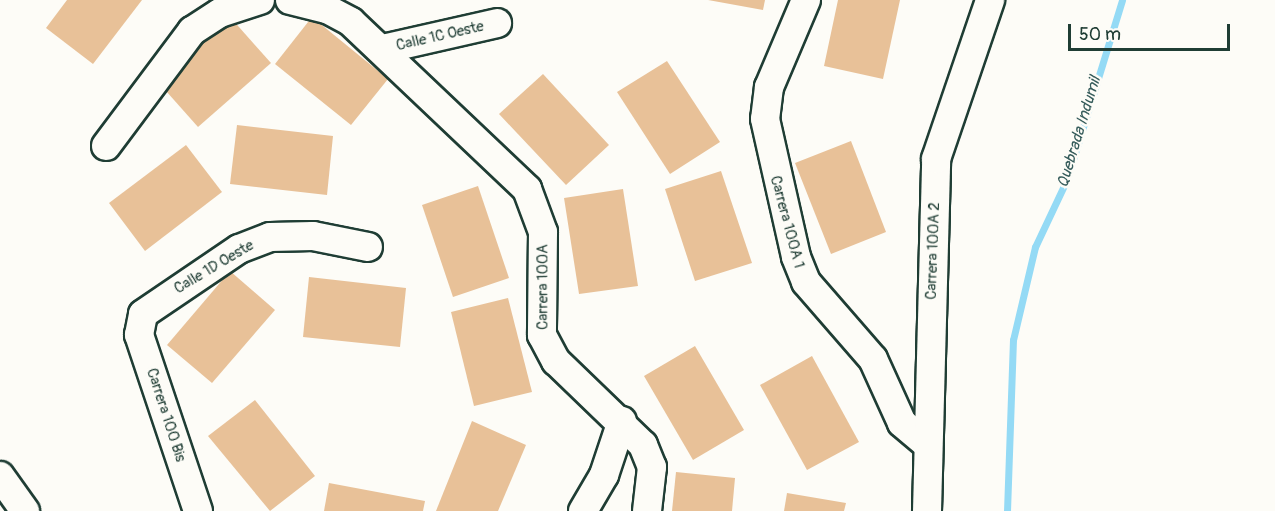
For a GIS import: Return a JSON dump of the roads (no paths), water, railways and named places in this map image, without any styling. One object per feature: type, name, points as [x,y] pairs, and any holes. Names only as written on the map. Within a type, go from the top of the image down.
[{"type":"street","points":[[106,146],[192,31],[220,13],[260,0]]},
{"type":"street","name":"Calle 1C Oeste","points":[[290,0],[339,15],[382,49],[497,23]]},
{"type":"street","name":"Carrera 100A 1","points":[[806,0],[769,87],[765,119],[796,257],[806,282],[873,358],[902,423],[927,444]]},
{"type":"street","name":"Carrera 100A 2","points":[[927,511],[936,159],[990,0]]},
{"type":"street","name":"Carrera 100A","points":[[382,49],[527,189],[543,232],[541,324],[545,344],[622,421],[651,460],[647,511]]},
{"type":"street","name":"Calle 1D Oeste","points":[[139,319],[152,305],[259,240],[299,234],[368,247]]},
{"type":"street","name":"Carrera 100 Bis","points":[[139,319],[139,336],[198,511]]},
{"type":"street","points":[[583,511],[604,475],[622,421]]},
{"type":"street","points":[[0,476],[24,511]]},
{"type":"waterway","name":"Quebrada Indumil","points":[[1007,511],[1013,340],[1035,247],[1067,179],[1122,0]]}]
